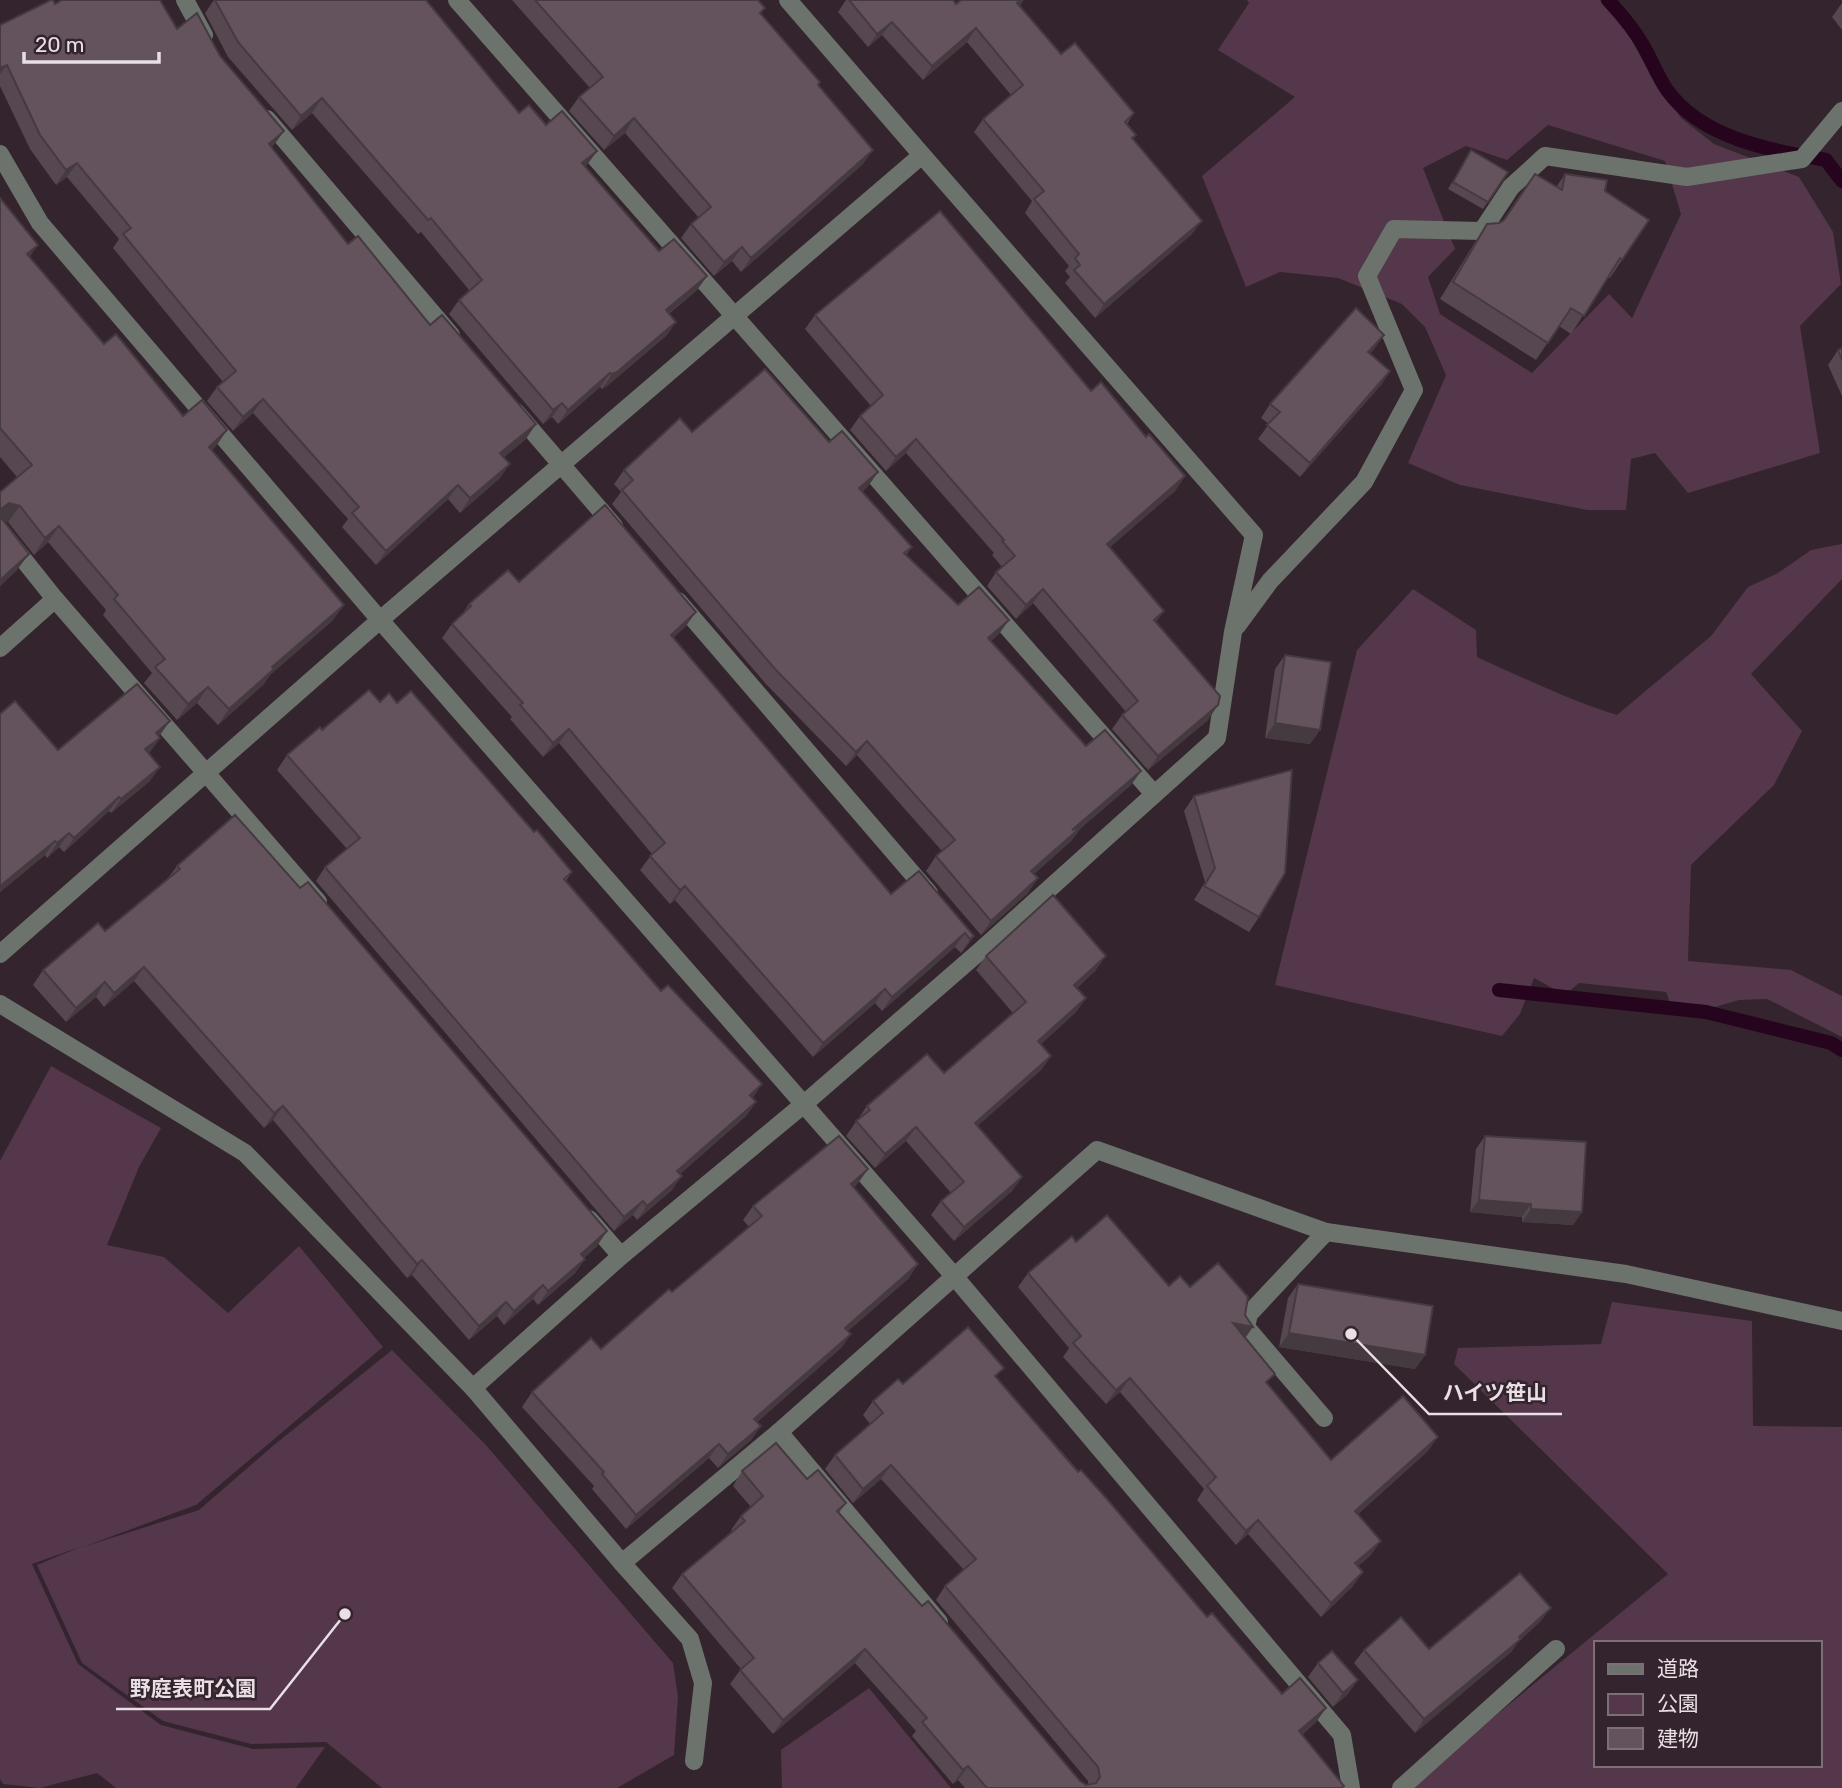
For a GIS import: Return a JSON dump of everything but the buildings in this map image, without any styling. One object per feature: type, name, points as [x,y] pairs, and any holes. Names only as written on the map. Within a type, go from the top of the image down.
[{"type":"street","points":[[186,0],[214,53]]},
{"type":"street","points":[[457,0],[1154,793]]},
{"type":"street","points":[[473,1388],[621,1256],[804,1104],[975,946],[1217,738],[1233,632],[1254,535],[788,0]]},
{"type":"street","points":[[256,106],[462,349]]},
{"type":"street","points":[[1233,632],[1270,581],[1364,482],[1414,390],[1367,276],[1394,229],[1482,231],[1511,187],[1545,156],[1687,177],[1801,159],[1842,111]]},
{"type":"street","points":[[0,154],[40,223],[380,620],[954,1276],[1342,1735],[1351,1788]]},
{"type":"street","points":[[0,954],[380,620],[922,155]]},
{"type":"street","points":[[507,402],[625,539]]},
{"type":"street","points":[[0,530],[55,599],[333,919]]},
{"type":"street","points":[[670,592],[943,909]]},
{"type":"street","points":[[0,648],[55,599]]},
{"type":"street","points":[[0,1004],[245,1153],[473,1388],[622,1563],[691,1639],[703,1683],[694,1761]]},
{"type":"street","points":[[622,1563],[779,1432],[1097,1150],[1326,1232],[1626,1274],[1842,1321]]},
{"type":"street","points":[[576,1203],[621,1256]]},
{"type":"street","points":[[1324,1418],[1246,1327],[1248,1314],[1326,1232]]},
{"type":"street","points":[[779,1432],[947,1631]]},
{"type":"street","points":[[1401,1788],[1556,1649]]},
{"type":"green space","points":[[1247,0],[1600,0],[1626,29],[1651,76],[1681,118],[1714,144],[1799,177],[1833,232],[1841,284],[1800,326],[1820,453],[1688,493],[1655,453],[1631,459],[1626,510],[1587,510],[1460,485],[1408,463],[1446,375],[1425,327],[1402,304],[1338,278],[1280,272],[1246,287],[1202,176],[1295,97],[1218,50],[1249,3]],"holes":[[[1548,125],[1665,161],[1681,214],[1632,318],[1609,294],[1532,373],[1440,314],[1428,277],[1455,249],[1423,168],[1466,146],[1507,160]]]},
{"type":"green space","points":[[1842,544],[1842,579],[1751,674],[1802,731],[1774,785],[1691,865],[1688,961],[1791,970],[1842,996],[1842,1037],[1767,999],[1739,1000],[1715,1007],[1673,1011],[1666,992],[1579,983],[1565,995],[1534,978],[1520,1014],[1502,1036],[1275,985],[1357,650],[1413,589],[1476,630],[1477,657],[1564,696],[1617,715],[1711,636],[1748,587],[1778,573],[1811,550]]},
{"type":"green space","points":[[51,1066],[161,1128],[139,1167],[107,1245],[164,1257],[228,1313],[299,1246],[383,1347],[196,1505],[83,1547],[199,1510],[274,1445],[392,1350],[485,1444],[673,1663],[678,1697],[674,1755],[617,1788],[382,1788],[326,1742],[251,1744],[163,1721],[82,1663],[37,1565],[80,1547],[32,1564],[78,1664],[161,1725],[253,1749],[325,1747],[296,1788],[116,1788],[97,1773],[40,1788],[3,1784],[0,1779],[0,1161]]},
{"type":"green space","points":[[1612,1302],[1752,1321],[1753,1426],[1842,1427],[1842,1788],[1407,1788],[1668,1574],[1454,1364],[1458,1348],[1601,1344]]},
{"type":"green space","points":[[869,1688],[951,1788],[782,1788],[781,1750]]},
{"type":"waterway","points":[[1608,0],[1636,34],[1667,90],[1682,107],[1699,120],[1739,140],[1826,160],[1842,181]]},
{"type":"waterway","points":[[1499,990],[1706,1012],[1831,1043],[1842,1050]]},
{"type":"place","name":"ハイツ笹山","points":[[1351,1334]]},
{"type":"place","name":"野庭表町公園","points":[[345,1614]]}]
